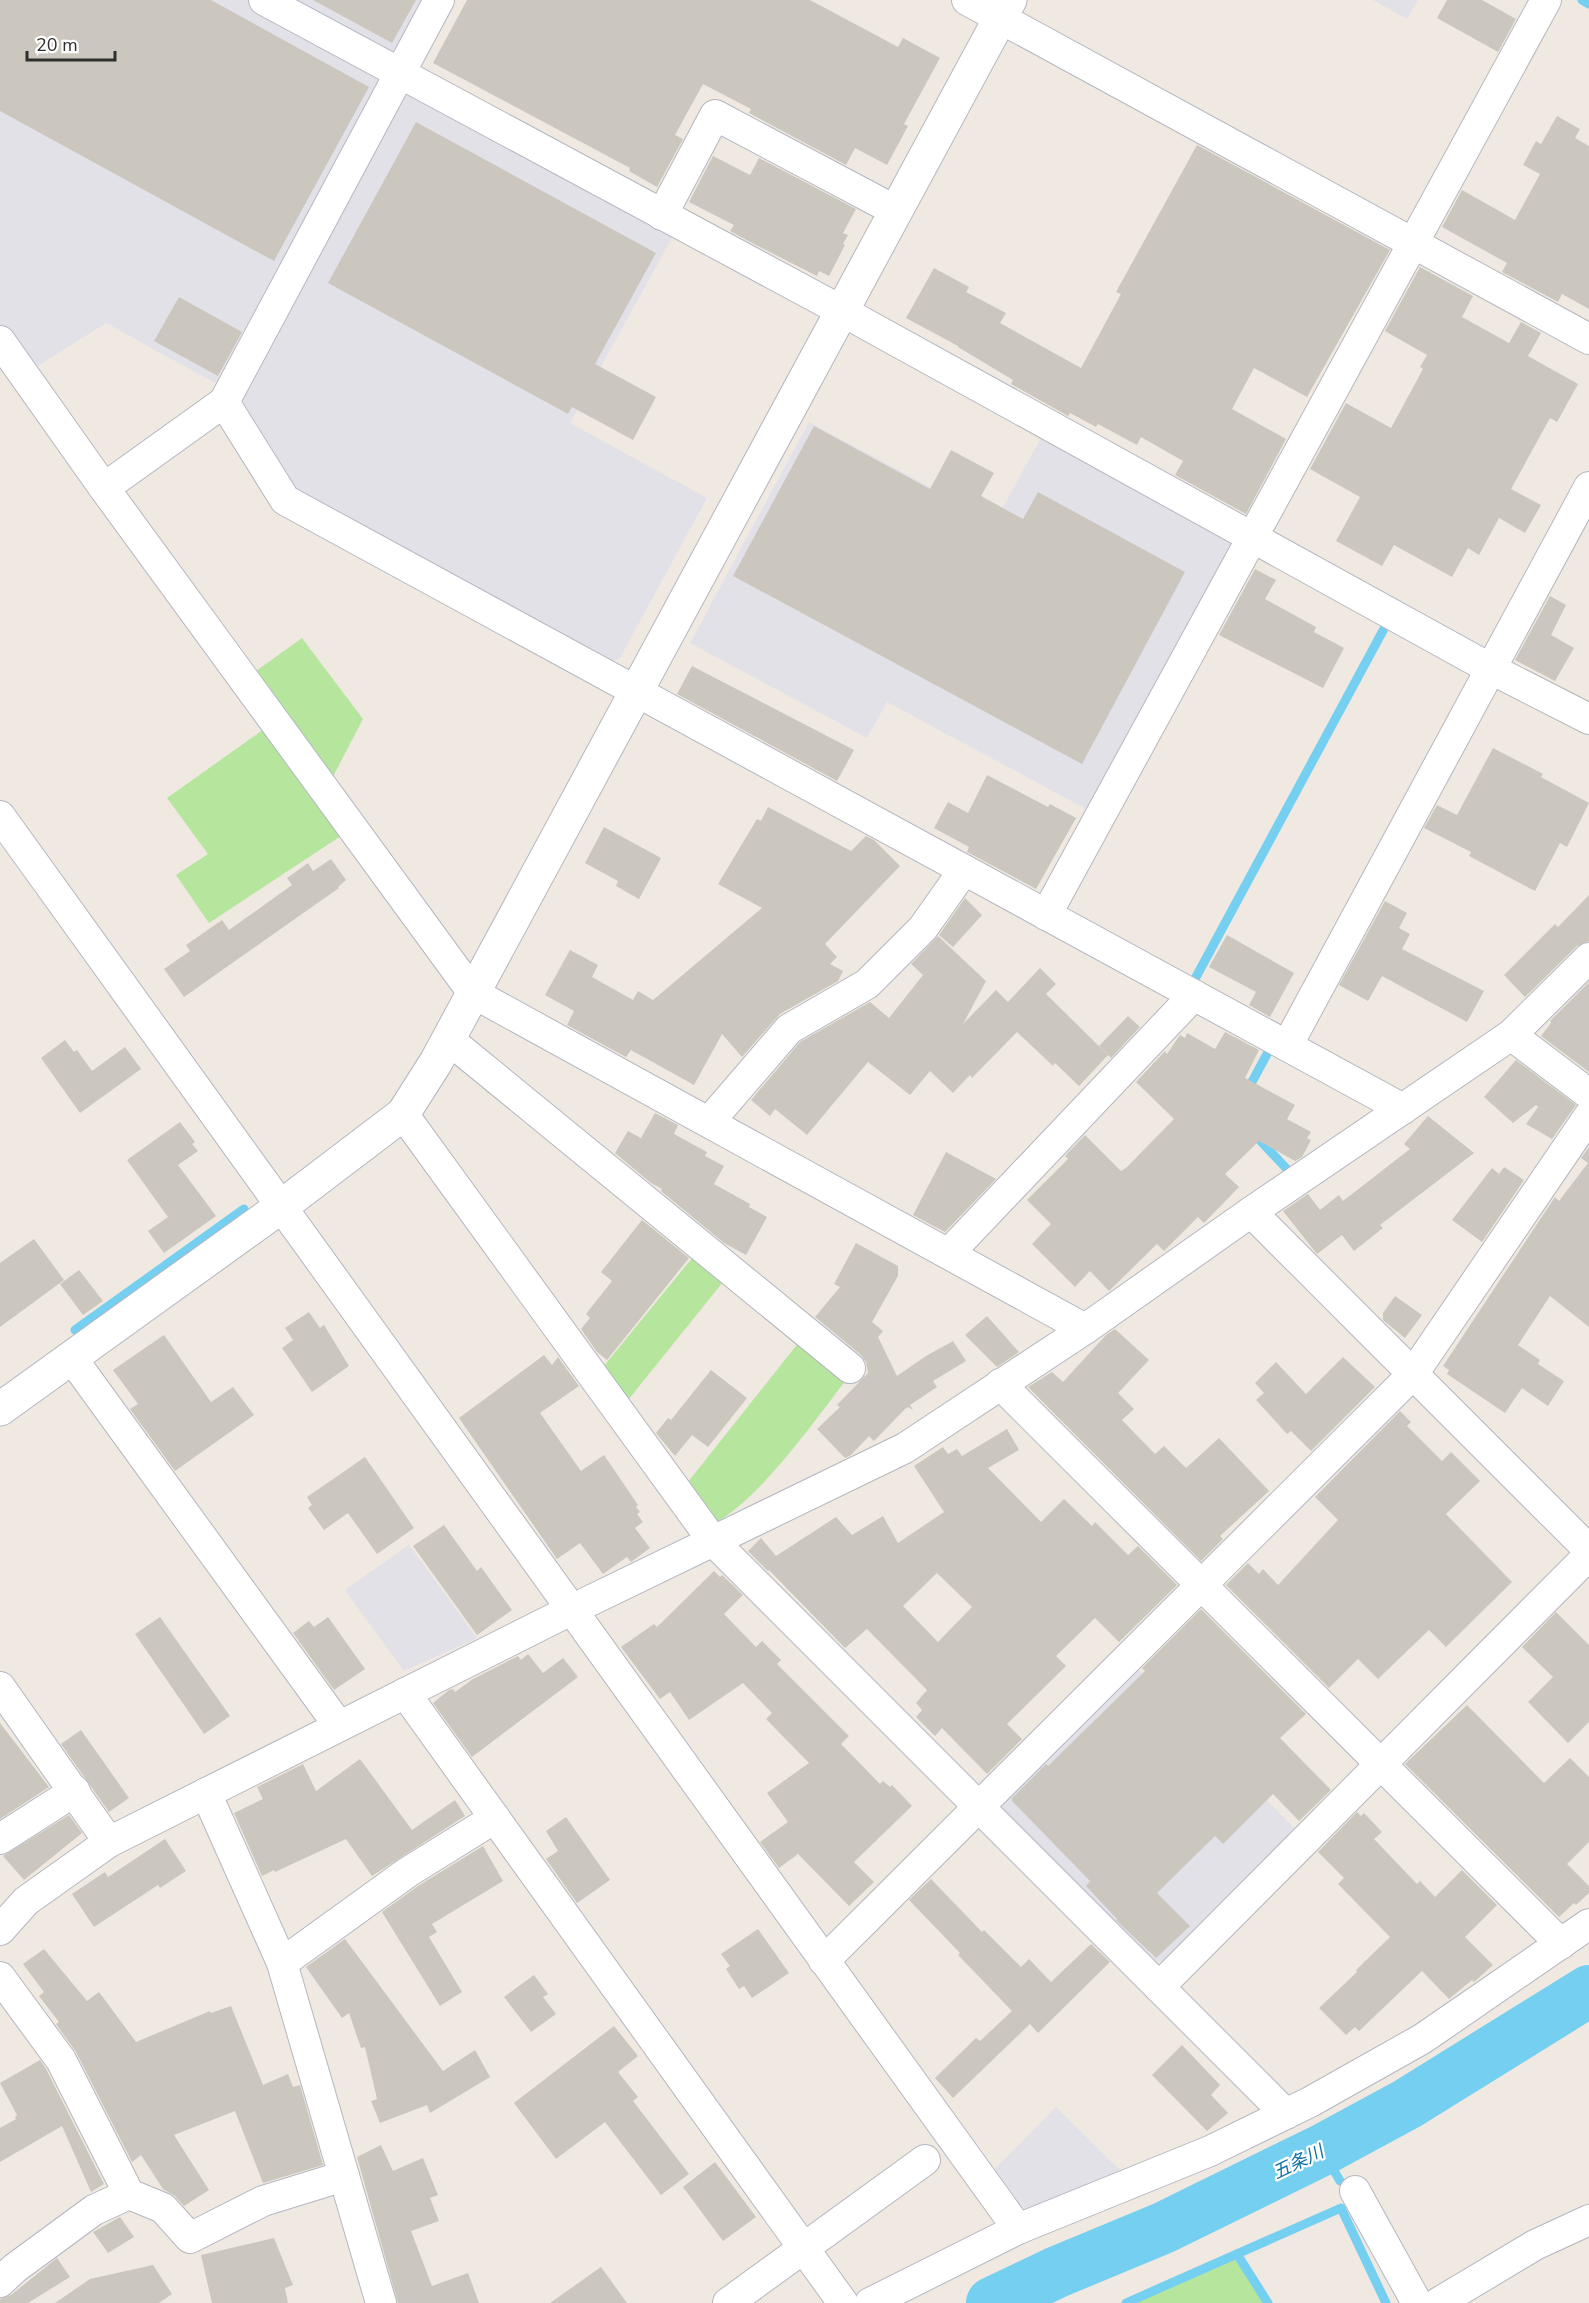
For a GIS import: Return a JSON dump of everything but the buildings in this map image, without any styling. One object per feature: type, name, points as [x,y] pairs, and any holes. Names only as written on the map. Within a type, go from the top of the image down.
[{"type":"street","points":[[264,0],[842,311],[1491,669],[1589,719]]},
{"type":"street","points":[[104,488],[224,402],[439,0]]},
{"type":"street","points":[[967,0],[1005,9],[1413,243],[1589,339]]},
{"type":"street","points":[[1046,915],[1546,0]]},
{"type":"street","points":[[0,1409],[282,1206],[403,1114],[448,1040],[1005,9]]},
{"type":"street","points":[[662,215],[715,115],[896,211]]},
{"type":"street","points":[[0,341],[104,488],[473,993],[1085,1329]]},
{"type":"street","points":[[224,402],[285,500],[1403,1109]]},
{"type":"street","points":[[1287,1046],[1589,487]]},
{"type":"street","points":[[0,816],[1018,2229]]},
{"type":"street","points":[[709,1122],[789,1029],[867,984],[923,928],[964,870]]},
{"type":"street","points":[[0,1930],[26,1901],[109,1842],[571,1610],[905,1448],[1085,1329],[1251,1212],[1511,1035],[1589,958]]},
{"type":"street","points":[[950,1253],[1194,995]]},
{"type":"street","points":[[1511,1035],[1589,1094]]},
{"type":"street","points":[[448,1040],[850,1368]]},
{"type":"street","points":[[403,1114],[713,1541],[1286,2114]]},
{"type":"street","points":[[824,1961],[1413,1374],[1589,1116]]},
{"type":"street","points":[[1251,1212],[1589,1550]]},
{"type":"street","points":[[71,1357],[339,1726]]},
{"type":"street","points":[[1000,1384],[1561,1944]]},
{"type":"street","points":[[1159,1987],[1589,1555]]},
{"type":"street","points":[[0,1688],[109,1842]]},
{"type":"street","points":[[405,1693],[843,2303]]},
{"type":"street","points":[[0,1839],[75,1791]]},
{"type":"street","points":[[206,1793],[282,1963],[381,2303]]},
{"type":"street","points":[[282,1963],[408,1872],[495,1818]]},
{"type":"street","points":[[870,2303],[1018,2229],[1210,2151],[1286,2114],[1422,2039],[1589,1924]]},
{"type":"street","points":[[0,1977],[61,2060],[129,2194],[164,2208],[189,2238],[262,2201],[344,2176]]},
{"type":"street","points":[[728,2303],[925,2160]]},
{"type":"street","points":[[1355,2191],[1417,2303]]},
{"type":"street","points":[[0,2282],[15,2268],[94,2210],[129,2194]]},
{"type":"street","points":[[1438,2303],[1535,2245],[1589,2220]]},
{"type":"shaded area","points":[[0,0],[246,0],[384,76],[215,383],[106,323],[30,371],[0,327]]},
{"type":"shaded area","points":[[293,0],[429,0],[398,57]]},
{"type":"shaded area","points":[[1373,0],[1418,0],[1407,19]]},
{"type":"shaded area","points":[[406,91],[673,236],[570,423],[707,498],[620,658],[606,663],[292,491],[237,404]]},
{"type":"shaded area","points":[[809,422],[995,522],[1042,436],[1229,537],[1231,545],[1088,810],[887,702],[867,738],[690,643]]},
{"type":"shaded area","points":[[409,1545],[477,1638],[404,1671],[345,1590]]},
{"type":"shaded area","points":[[1135,1666],[1297,1831],[1164,1961],[1152,1962],[1003,1810],[1002,1795]]},
{"type":"shaded area","points":[[1056,2107],[1123,2173],[1036,2212],[1019,2206],[994,2170]]},
{"type":"green space","points":[[302,638],[363,719],[328,786],[249,676]]},
{"type":"green space","points":[[267,727],[344,834],[209,923],[176,875],[208,854],[167,798]]},
{"type":"green space","points":[[693,1257],[723,1282],[624,1405],[599,1372]]},
{"type":"green space","points":[[803,1337],[850,1375],[767,1479],[729,1514],[711,1525],[684,1487]]},
{"type":"green space","points":[[1235,2258],[1264,2303],[1133,2303]]},
{"type":"waterway","points":[[1582,0],[1589,4]]},
{"type":"waterway","points":[[1196,977],[1386,625]]},
{"type":"waterway","points":[[1246,1093],[1267,1054]]},
{"type":"waterway","points":[[1254,1134],[1286,1168]]},
{"type":"waterway","points":[[75,1330],[244,1209]]},
{"type":"waterway","name":"五条川","points":[[992,2303],[1057,2272],[1163,2228],[1322,2150],[1407,2104],[1589,1991]]},
{"type":"waterway","points":[[1322,2150],[1340,2181]]},
{"type":"waterway","points":[[1126,2303],[1341,2208],[1386,2303]]},
{"type":"waterway","points":[[1237,2254],[1268,2303]]}]
